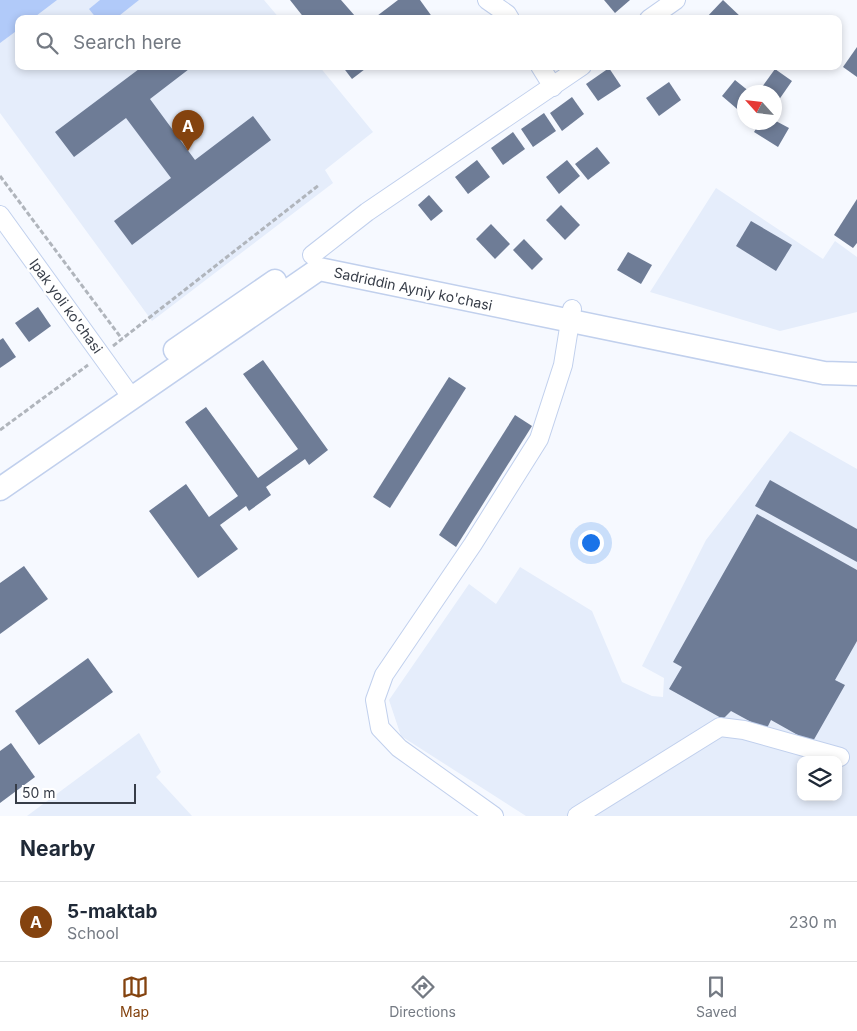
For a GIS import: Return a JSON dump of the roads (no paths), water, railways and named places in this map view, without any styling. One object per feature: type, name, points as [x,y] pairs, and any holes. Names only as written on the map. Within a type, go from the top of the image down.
[{"type":"main road","name":"Sadriddin Ayniy ko'chasi","points":[[316,262],[571,315],[824,373],[857,374]]},
{"type":"main road","points":[[0,471],[128,391],[316,262]]},
{"type":"main road","name":"Sadriddin Ayniy ko'chasi","points":[[571,315],[822,360],[857,361]]},
{"type":"main road","points":[[0,489],[128,391]]},
{"type":"street","points":[[486,0],[508,15]]},
{"type":"street","points":[[655,15],[676,0]]},
{"type":"street","points":[[542,70],[553,87]]},
{"type":"street","points":[[316,262],[367,212],[576,70]]},
{"type":"street","name":"Ipak yoli ko'chasi","points":[[0,215],[128,391]]},
{"type":"street","points":[[494,816],[399,748],[380,728],[375,700],[384,675],[472,544],[539,439],[563,365],[571,315]]},
{"type":"street","points":[[576,816],[720,727],[744,730],[836,756]]},
{"type":"place","name":"5-maktab","points":[[188,151]]}]
